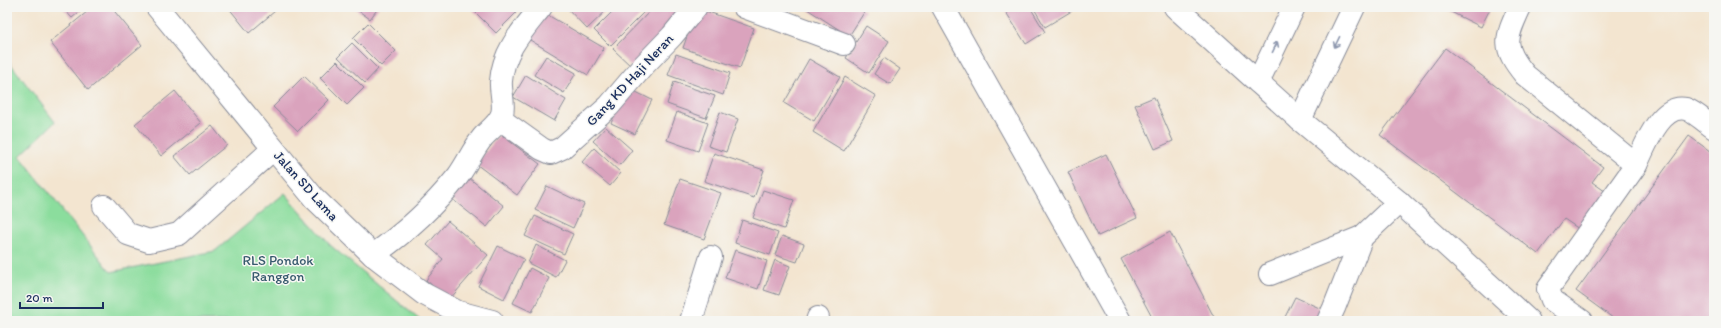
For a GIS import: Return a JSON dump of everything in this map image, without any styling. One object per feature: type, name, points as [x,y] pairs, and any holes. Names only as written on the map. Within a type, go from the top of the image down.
[{"type":"street","name":"Jalan SD Lama","points":[[157,7],[314,198],[374,255],[424,294],[458,312],[492,321]]},
{"type":"street","points":[[374,255],[397,238],[429,209],[458,175],[483,137],[500,119],[503,112],[501,82],[503,65],[510,47],[541,7]]},
{"type":"street","name":"Gang KD Haji Neran","points":[[500,119],[542,149],[551,153],[562,148],[609,106],[696,7]]},
{"type":"street","points":[[944,7],[1120,321]]},
{"type":"street","points":[[1174,7],[1300,120],[1399,202],[1529,321]]},
{"type":"street","points":[[1258,82],[1294,7]]},
{"type":"street","points":[[1300,120],[1354,7]]},
{"type":"street","points":[[1520,7],[1508,32],[1508,48],[1513,61],[1524,75],[1636,165]]},
{"type":"street","points":[[748,8],[844,44]]},
{"type":"street","points":[[1582,321],[1552,300],[1548,289],[1636,165],[1658,121],[1673,109],[1686,109],[1714,128]]},
{"type":"street","points":[[104,206],[128,234],[149,241],[178,234],[273,149]]},
{"type":"street","points":[[1270,274],[1362,237],[1399,202]]},
{"type":"street","points":[[1328,321],[1362,237]]},
{"type":"street","points":[[691,321],[711,257]]},
{"type":"green space","name":"RLS Pondok Ranggon","points":[[7,59],[55,122],[20,156],[111,272],[215,251],[285,193],[330,245],[421,321],[7,321]]},
{"type":"building","points":[[62,7],[85,7],[72,18]]},
{"type":"building","points":[[93,7],[111,7],[142,45],[88,90],[50,42]]},
{"type":"building","points":[[228,7],[272,7],[275,11],[249,33]]},
{"type":"building","points":[[353,7],[379,7],[370,19]]},
{"type":"building","points":[[470,7],[522,7],[496,33]]},
{"type":"building","points":[[566,7],[610,7],[587,29]]},
{"type":"building","points":[[617,7],[646,7],[647,9],[610,46],[594,30]]},
{"type":"building","points":[[654,7],[691,7],[632,67],[613,49]]},
{"type":"building","points":[[804,7],[859,7],[865,11],[849,36]]},
{"type":"building","points":[[1007,7],[1030,7],[1045,32],[1026,44],[1004,9]]},
{"type":"building","points":[[1033,7],[1074,7],[1075,9],[1045,27]]},
{"type":"building","points":[[1441,7],[1491,7],[1481,27]]},
{"type":"building","points":[[697,8],[754,28],[740,68],[683,48]]},
{"type":"building","points":[[546,14],[604,48],[588,75],[530,40]]},
{"type":"building","points":[[368,23],[396,51],[381,66],[353,38]]},
{"type":"building","points":[[866,26],[889,41],[869,73],[846,58]]},
{"type":"building","points":[[352,43],[378,69],[365,83],[338,57]]},
{"type":"building","points":[[1445,48],[1603,167],[1592,182],[1609,194],[1582,231],[1564,219],[1538,254],[1380,135]]},
{"type":"building","points":[[676,54],[730,73],[723,95],[668,75]]},
{"type":"building","points":[[546,56],[576,73],[564,93],[534,75]]},
{"type":"building","points":[[884,58],[900,69],[890,84],[874,74]]},
{"type":"building","points":[[809,59],[840,77],[814,121],[784,103]]},
{"type":"building","points":[[337,61],[364,88],[347,105],[320,78]]},
{"type":"building","points":[[526,75],[566,100],[554,121],[513,97]]},
{"type":"building","points":[[304,76],[329,100],[298,131],[273,107]]},
{"type":"building","points":[[845,77],[876,96],[844,151],[813,132]]},
{"type":"building","points":[[674,82],[715,96],[706,118],[667,104]]},
{"type":"building","points":[[628,88],[652,100],[635,134],[611,123]]},
{"type":"building","points":[[175,91],[201,123],[161,156],[135,124]]},
{"type":"building","points":[[1154,97],[1173,141],[1155,149],[1135,105]]},
{"type":"building","points":[[677,112],[708,123],[698,151],[667,140]]},
{"type":"building","points":[[720,112],[738,119],[726,152],[708,146]]},
{"type":"building","points":[[212,126],[227,145],[190,175],[174,156]]},
{"type":"building","points":[[606,127],[632,150],[620,165],[593,141]]},
{"type":"building","points":[[500,134],[540,164],[517,195],[476,164]]},
{"type":"building","points":[[1689,136],[1714,154],[1714,321],[1617,321],[1576,291]]},
{"type":"building","points":[[594,148],[621,173],[610,186],[582,162]]},
{"type":"building","points":[[714,153],[764,170],[754,198],[704,181]]},
{"type":"building","points":[[1106,154],[1137,218],[1098,236],[1068,172]]},
{"type":"building","points":[[469,178],[504,206],[487,227],[452,199]]},
{"type":"building","points":[[680,179],[721,193],[704,239],[664,225]]},
{"type":"building","points":[[547,186],[584,204],[573,228],[535,210]]},
{"type":"building","points":[[763,190],[794,200],[784,229],[753,218]]},
{"type":"building","points":[[535,216],[573,234],[564,254],[525,236]]},
{"type":"building","points":[[742,220],[778,233],[770,255],[735,243]]},
{"type":"building","points":[[448,221],[488,255],[449,300],[426,280],[443,259],[427,245]]},
{"type":"building","points":[[1170,232],[1216,321],[1154,321],[1121,259]]},
{"type":"building","points":[[782,236],[804,244],[797,262],[775,255]]},
{"type":"building","points":[[536,245],[565,260],[556,277],[528,263]]},
{"type":"building","points":[[498,246],[524,259],[504,299],[478,286]]},
{"type":"building","points":[[735,250],[767,261],[758,289],[725,278]]},
{"type":"building","points":[[775,260],[790,266],[779,295],[764,290]]},
{"type":"building","points":[[530,268],[549,278],[532,312],[513,303]]},
{"type":"building","points":[[1295,297],[1326,311],[1321,321],[1283,321]]}]
